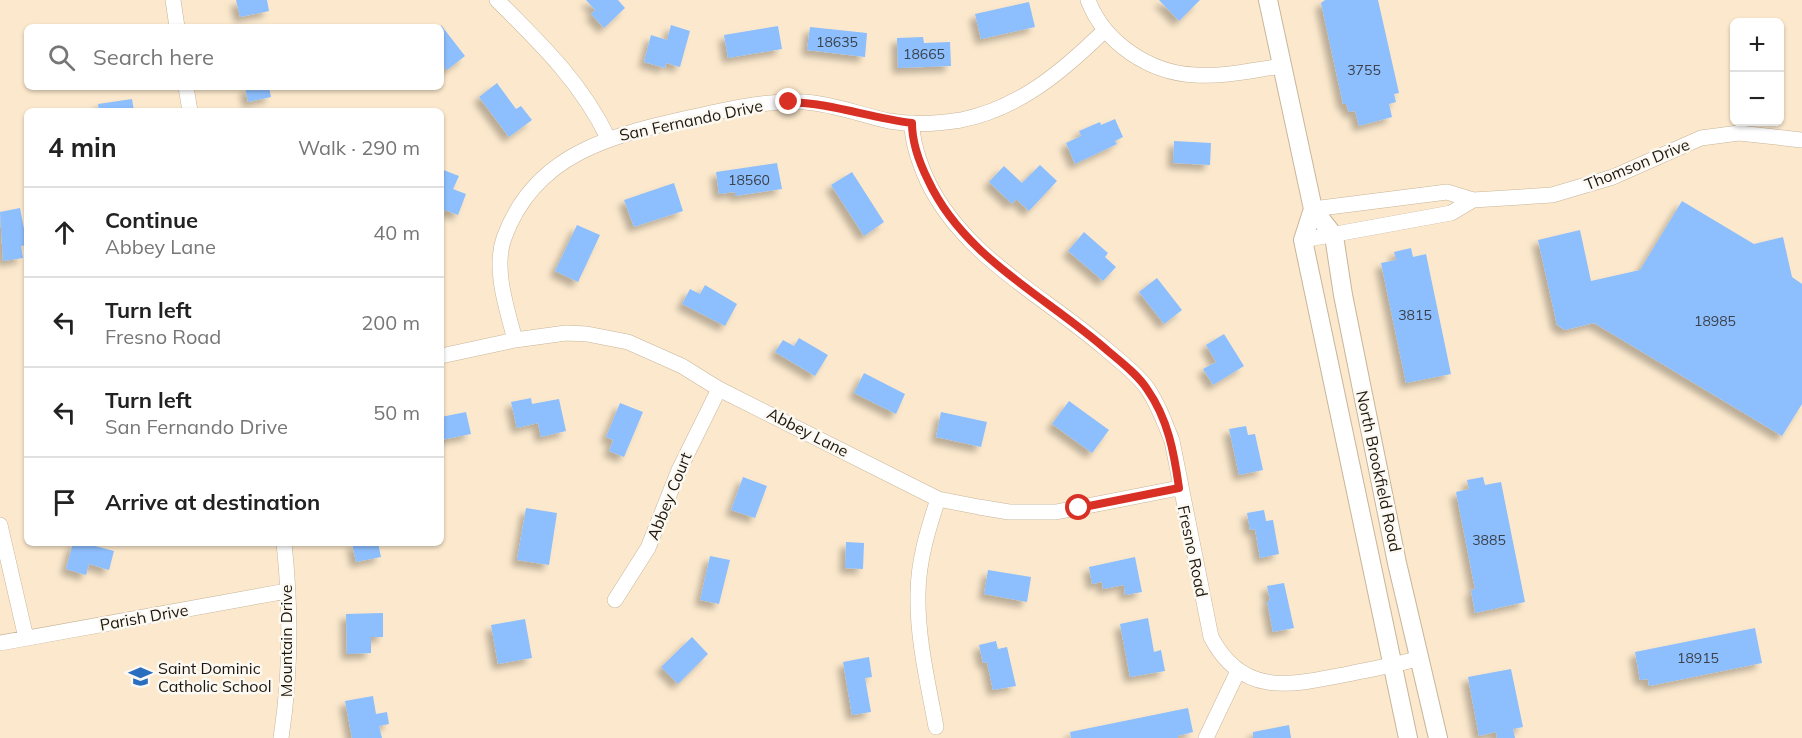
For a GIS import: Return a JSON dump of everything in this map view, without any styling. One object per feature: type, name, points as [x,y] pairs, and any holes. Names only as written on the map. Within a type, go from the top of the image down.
[{"type":"street","points":[[173,0],[177,24]]},
{"type":"street","points":[[497,0],[565,70],[588,101],[608,138]]},
{"type":"street","points":[[1088,0],[1093,13],[1105,30],[1133,55],[1156,66],[1192,75],[1215,76],[1282,66]]},
{"type":"street","name":"North Brookfield Road","points":[[1268,0],[1312,209],[1334,236],[1345,306],[1397,563],[1438,738]]},
{"type":"street","name":"San Fernando Drive","points":[[515,340],[502,283],[501,257],[508,230],[524,200],[537,183],[574,155],[608,138],[746,106],[789,102],[825,105],[889,121],[912,123],[960,120],[1007,106],[1045,83],[1105,30]]},
{"type":"street","points":[[186,90],[190,108]]},
{"type":"street","name":"Fresno Road","points":[[912,123],[912,137],[921,166],[937,201],[956,226],[974,246],[1096,341],[1147,388],[1163,417],[1172,441],[1179,488],[1211,637],[1221,655],[1238,671],[1263,683],[1286,685],[1394,666],[1420,658]]},
{"type":"street","name":"Thomson Drive","points":[[1312,209],[1447,192],[1473,200],[1552,195],[1612,177],[1701,138],[1739,134],[1802,140]]},
{"type":"street","name":"Thomson Drive","points":[[1303,240],[1451,213],[1473,200]]},
{"type":"street","name":"North Brookfield Road","points":[[1312,209],[1303,240],[1408,738]]},
{"type":"street","name":"Abbey Lane","points":[[444,355],[515,340],[566,333],[586,334],[628,342],[682,366],[719,389],[938,499],[1009,512],[1034,513],[1079,508],[1179,488]]},
{"type":"street","name":"Abbey Court","points":[[615,600],[648,548],[679,470],[719,389]]},
{"type":"street","points":[[936,727],[919,626],[918,593],[920,566],[938,499]]},
{"type":"street","points":[[0,525],[26,638]]},
{"type":"street","name":"Mountain Drive","points":[[281,738],[289,668],[284,546]]},
{"type":"street","name":"Parish Drive","points":[[0,643],[287,591]]},
{"type":"street","points":[[1206,738],[1238,671]]},
{"type":"building","points":[[236,0],[267,0],[269,11],[240,17]]},
{"type":"building","points":[[586,0],[618,0],[625,8],[604,28],[591,14],[595,10]]},
{"type":"building","points":[[1159,0],[1200,0],[1179,21]]},
{"type":"building","points":[[1325,0],[1378,0],[1399,93],[1394,94],[1396,102],[1389,104],[1392,117],[1359,126],[1355,111],[1349,112],[1346,104],[1343,104],[1321,3]]},
{"type":"building","points":[[1029,2],[1035,27],[981,39],[975,14]]},
{"type":"building","points":[[671,25],[690,31],[680,67],[666,63],[665,68],[644,62],[651,35],[667,40]]},
{"type":"building","points":[[778,26],[782,49],[728,58],[724,35]]},
{"type":"building","points":[[810,27],[867,33],[865,57],[807,50]]},
{"type":"building","points":[[444,29],[465,56],[447,70],[444,66]]},
{"type":"building","points":[[923,37],[924,43],[950,42],[951,66],[898,68],[897,38]]},
{"type":"building","points":[[497,83],[516,109],[521,106],[532,120],[509,137],[479,97]]},
{"type":"building","points":[[246,90],[270,90],[271,97],[248,102]]},
{"type":"building","points":[[132,99],[134,108],[99,108],[98,104]]},
{"type":"building","points":[[1115,119],[1123,137],[1115,141],[1117,144],[1075,164],[1066,143],[1081,136],[1079,131],[1100,122],[1101,125]]},
{"type":"building","points":[[1174,141],[1211,143],[1210,165],[1173,163]]},
{"type":"building","points":[[777,163],[782,189],[735,196],[735,192],[719,194],[716,172]]},
{"type":"building","points":[[1040,165],[1057,181],[1029,211],[1016,199],[1012,204],[989,182],[1004,166],[1022,183]]},
{"type":"building","points":[[444,170],[459,176],[453,189],[466,194],[458,215],[445,210],[444,213]]},
{"type":"building","points":[[852,172],[884,222],[864,236],[831,185]]},
{"type":"building","points":[[674,183],[683,211],[634,227],[624,200]]},
{"type":"building","points":[[1682,201],[1754,244],[1783,237],[1792,277],[1802,284],[1802,404],[1782,436],[1594,323],[1565,330],[1557,325],[1538,240],[1580,230],[1591,281],[1640,270]]},
{"type":"building","points":[[20,208],[24,229],[24,246],[21,246],[23,258],[3,261],[0,212]]},
{"type":"building","points":[[577,225],[600,235],[578,282],[555,271]]},
{"type":"building","points":[[1084,232],[1108,253],[1105,257],[1116,267],[1103,281],[1068,251]]},
{"type":"building","points":[[1411,248],[1413,257],[1426,254],[1451,374],[1406,383],[1381,263],[1396,260],[1394,252]]},
{"type":"building","points":[[1157,278],[1182,310],[1164,324],[1139,292]]},
{"type":"building","points":[[705,285],[737,304],[725,326],[682,304],[690,289],[700,294]]},
{"type":"building","points":[[1224,334],[1244,366],[1213,385],[1203,369],[1216,362],[1206,345]]},
{"type":"building","points":[[799,338],[828,355],[815,376],[775,352],[783,340],[794,346]]},
{"type":"building","points":[[864,373],[905,394],[896,414],[854,393]]},
{"type":"building","points":[[531,398],[532,404],[559,399],[566,431],[541,437],[538,423],[517,428],[511,402]]},
{"type":"building","points":[[1069,401],[1109,430],[1092,453],[1052,424]]},
{"type":"building","points":[[620,403],[643,412],[624,457],[609,451],[613,440],[606,437]]},
{"type":"building","points":[[466,412],[471,434],[444,439],[444,416]]},
{"type":"building","points":[[941,412],[987,422],[981,447],[936,437]]},
{"type":"building","points":[[1246,426],[1248,435],[1255,434],[1263,470],[1239,475],[1229,429]]},
{"type":"building","points":[[743,477],[767,486],[755,518],[731,510]]},
{"type":"building","points":[[1483,477],[1485,485],[1501,482],[1525,602],[1475,613],[1471,590],[1475,589],[1456,492],[1469,489],[1467,480]]},
{"type":"building","points":[[526,508],[557,513],[549,565],[517,560]]},
{"type":"building","points":[[1264,510],[1266,521],[1273,520],[1279,554],[1260,558],[1255,529],[1250,530],[1247,513]]},
{"type":"building","points":[[846,542],[864,543],[863,569],[845,568]]},
{"type":"building","points":[[72,546],[95,546],[114,551],[109,570],[89,564],[86,575],[66,569]]},
{"type":"building","points":[[353,546],[379,546],[381,557],[356,562]]},
{"type":"building","points":[[710,556],[730,560],[719,604],[700,600]]},
{"type":"building","points":[[1135,557],[1142,592],[1125,595],[1124,585],[1103,589],[1102,582],[1092,584],[1089,567]]},
{"type":"building","points":[[988,570],[1031,577],[1027,602],[984,594]]},
{"type":"building","points":[[1284,583],[1294,628],[1273,632],[1267,601],[1270,601],[1267,586]]},
{"type":"building","points":[[383,613],[383,637],[371,637],[371,653],[347,654],[346,614]]},
{"type":"building","points":[[1148,618],[1154,652],[1161,650],[1165,671],[1130,677],[1120,624]]},
{"type":"building","points":[[525,619],[532,658],[498,664],[491,625]]},
{"type":"building","points":[[1755,628],[1762,663],[1649,686],[1648,679],[1640,680],[1635,652]]},
{"type":"building","points":[[692,637],[708,654],[678,684],[661,667]]},
{"type":"building","points":[[996,641],[998,649],[1007,647],[1016,686],[993,690],[987,662],[983,663],[979,645]]},
{"type":"building","points":[[869,657],[872,677],[865,678],[871,712],[852,715],[843,662]]},
{"type":"building","points":[[1511,669],[1523,727],[1513,729],[1515,738],[1497,738],[1496,732],[1479,736],[1468,677]]},
{"type":"building","points":[[373,696],[376,714],[387,712],[389,724],[379,726],[382,738],[352,738],[345,701]]},
{"type":"building","points":[[1188,708],[1193,732],[1178,736],[1178,738],[1071,738],[1070,732]]},
{"type":"building","points":[[1289,725],[1291,738],[1253,738],[1253,732]]},
{"type":"place","name":"Saint Dominic Catholic School","points":[[140,677]]},
{"type":"route","points":[[789,102],[825,105],[889,121],[912,123],[912,137],[921,166],[937,201],[956,226],[974,246],[1096,341],[1147,388],[1163,417],[1172,441],[1179,488],[1079,508]]}]
